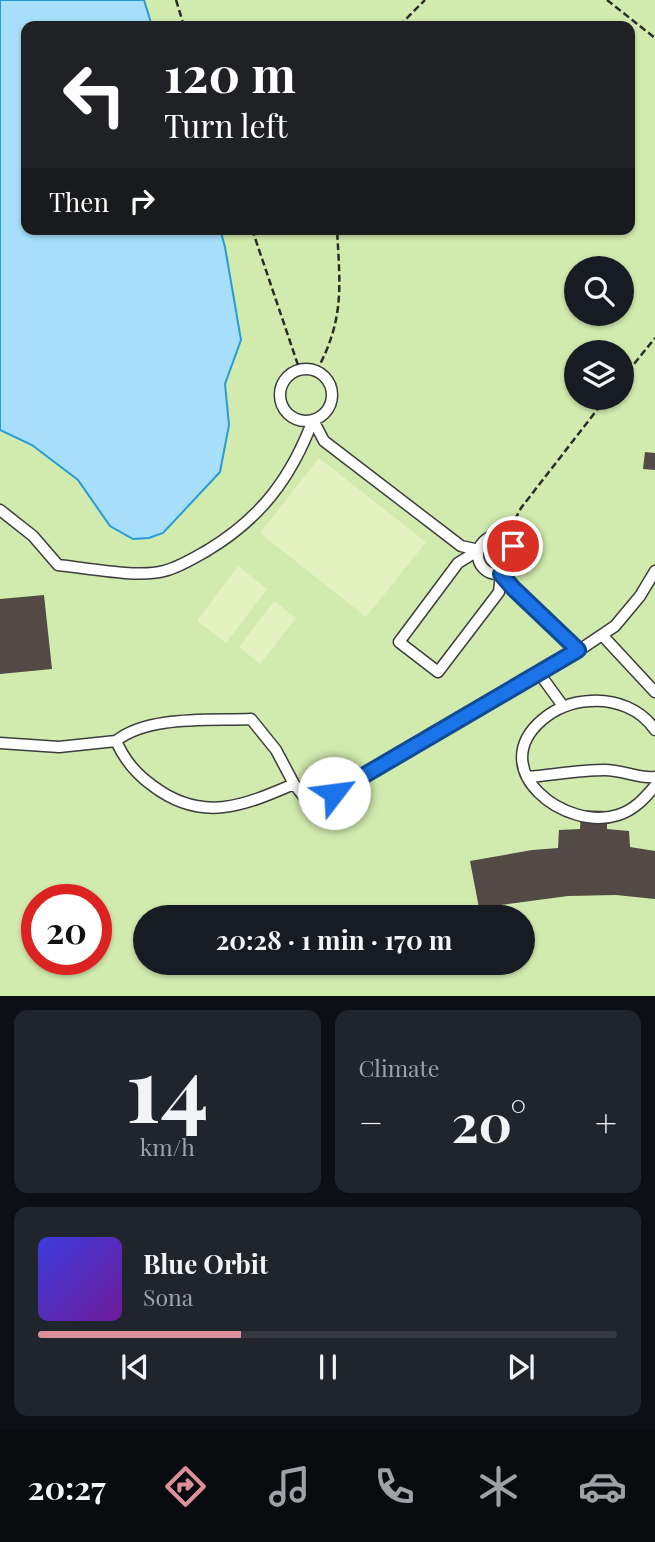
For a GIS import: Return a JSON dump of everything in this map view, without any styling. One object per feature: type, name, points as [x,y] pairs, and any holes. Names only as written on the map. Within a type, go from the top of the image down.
[{"type":"lane","points":[[300,370],[316,372],[326,378],[332,394],[327,411],[313,420],[296,419],[289,414],[281,399],[288,376],[300,370]]},
{"type":"lane","points":[[0,510],[33,536],[58,565],[144,573],[164,571],[188,562],[242,528],[267,502],[286,474],[302,449],[313,420]]},
{"type":"lane","points":[[313,420],[324,441],[461,546],[479,550]]},
{"type":"lane","points":[[492,537],[505,538],[513,546],[516,557],[511,568],[501,574],[499,592],[438,672],[399,642],[458,563],[479,550],[486,540],[492,537]]},
{"type":"lane","points":[[479,550],[480,563],[484,568],[489,572],[501,574],[578,650]]},
{"type":"lane","points":[[0,743],[59,747],[116,741],[142,727],[178,722],[251,719],[276,750],[294,784],[312,806],[602,635],[624,616],[655,571]]},
{"type":"lane","points":[[602,635],[655,692]]},
{"type":"lane","points":[[539,673],[563,706]]},
{"type":"lane","points":[[655,730],[641,715],[612,702],[588,701],[563,706],[552,712],[528,733],[520,755],[527,777],[542,795],[578,816],[618,815],[641,802],[655,786]]},
{"type":"lane","points":[[116,741],[125,761],[144,780],[166,796],[185,805],[209,809],[252,802],[294,784]]},
{"type":"lane","points":[[527,777],[607,770],[655,777]]},
{"type":"path","points":[[176,0],[182,21]]},
{"type":"path","points":[[404,21],[425,0]]},
{"type":"path","points":[[607,0],[634,21]]},
{"type":"path","points":[[635,22],[655,38]]},
{"type":"path","points":[[254,235],[300,370]]},
{"type":"path","points":[[316,372],[324,358],[339,313],[337,235]]},
{"type":"path","points":[[634,364],[655,338]]},
{"type":"path","points":[[505,538],[521,508],[597,410]]},
{"type":"green space","points":[[0,0],[655,0],[655,996],[0,996]]},
{"type":"green space","points":[[319,458],[426,542],[366,617],[260,533]]},
{"type":"green space","points":[[238,566],[267,589],[226,643],[197,621]]},
{"type":"green space","points":[[274,601],[296,618],[260,664],[239,647]]},
{"type":"water","points":[[0,0],[144,0],[150,21],[21,21],[21,235],[222,235],[241,340],[225,384],[229,425],[220,472],[163,533],[149,538],[133,539],[110,526],[78,480],[32,445],[0,430]]},
{"type":"building","points":[[645,452],[655,453],[655,470],[643,469]]},
{"type":"building","points":[[44,595],[52,669],[0,674],[0,599]]},
{"type":"building","points":[[581,810],[607,811],[607,829],[629,831],[630,847],[655,851],[655,899],[616,895],[568,896],[501,905],[478,905],[470,861],[558,848],[559,830],[580,829]]},
{"type":"route","points":[[334,793],[578,650],[501,574],[514,563],[516,557],[513,546]]}]
